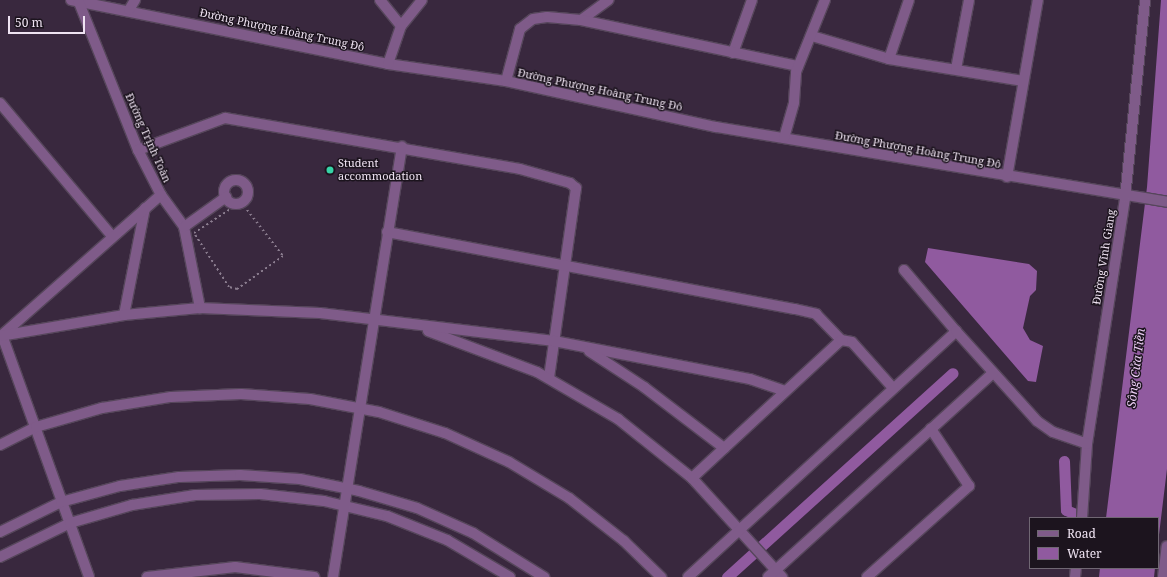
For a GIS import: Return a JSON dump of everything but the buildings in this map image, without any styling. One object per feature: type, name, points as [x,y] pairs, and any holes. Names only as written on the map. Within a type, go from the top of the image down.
[{"type":"street","points":[[129,10],[135,0]]},
{"type":"street","points":[[380,0],[401,26]]},
{"type":"street","points":[[388,64],[401,26],[422,0]]},
{"type":"street","points":[[581,20],[608,0]]},
{"type":"street","points":[[733,53],[752,0]]},
{"type":"street","points":[[784,138],[794,102],[798,66],[812,36],[825,0]]},
{"type":"street","points":[[889,58],[909,0]]},
{"type":"street","points":[[956,70],[969,0]]},
{"type":"street","points":[[1007,177],[1038,0]]},
{"type":"street","name":"Đường Vĩnh Giang","points":[[1082,517],[1087,444],[1125,198],[1145,0]]},
{"type":"street","name":"Đường Phượng Hoàng Trung Đô","points":[[76,1],[129,10],[388,64],[506,81],[784,138],[1125,198],[1167,202]]},
{"type":"street","name":"Đường Trịnh Toàn","points":[[76,1],[138,150],[161,195],[184,227],[200,308]]},
{"type":"street","points":[[506,81],[516,37],[526,23],[547,17],[581,20],[798,66]]},
{"type":"street","points":[[812,36],[889,58],[1023,81]]},
{"type":"street","points":[[0,103],[112,236]]},
{"type":"street","points":[[138,150],[225,118],[402,147],[520,169],[570,183],[576,188],[549,378]]},
{"type":"street","points":[[333,577],[346,488],[360,409],[372,319],[402,147]]},
{"type":"street","points":[[184,227],[226,197],[229,182],[240,181],[248,189],[241,202],[231,202],[226,197]]},
{"type":"street","points":[[0,336],[112,236],[161,195]]},
{"type":"street","points":[[124,315],[145,208]]},
{"type":"street","points":[[387,232],[816,314],[841,340],[852,342],[893,388]]},
{"type":"street","points":[[904,270],[993,373],[1045,427],[1087,444]]},
{"type":"street","points":[[0,336],[124,315],[200,308],[372,319],[554,341],[750,379],[785,391]]},
{"type":"street","points":[[389,321],[479,347],[549,378],[618,419],[692,478],[741,528],[777,570]]},
{"type":"street","points":[[688,577],[956,331]]},
{"type":"street","points":[[0,336],[36,427],[61,502],[89,577]]},
{"type":"street","points":[[692,478],[841,340]]},
{"type":"street","points":[[581,347],[638,382],[724,448]]},
{"type":"street","points":[[768,577],[993,373]]},
{"type":"street","points":[[0,445],[36,427],[102,408],[171,397],[241,394],[310,399],[360,409],[445,433],[509,462],[569,498],[624,541],[661,577]]},
{"type":"street","points":[[867,577],[969,486],[931,429]]},
{"type":"street","points":[[0,532],[61,502],[120,486],[179,477],[240,475],[300,479],[346,488],[417,508],[472,533],[544,577]]},
{"type":"street","points":[[0,557],[70,524],[132,505],[195,495],[260,494],[344,506],[387,516],[447,540],[510,577]]},
{"type":"street","points":[[1163,577],[1167,546]]},
{"type":"street","points":[[147,577],[235,567],[314,577]]},
{"type":"path","points":[[241,202],[284,256],[237,289],[229,287],[194,233],[241,202]]},
{"type":"water","name":"Sông Cửa Tiền","points":[[1161,0],[1167,0],[1167,469],[1159,535],[1159,517],[1106,517],[1147,187]]},
{"type":"water","points":[[928,248],[1029,264],[1037,271],[1036,290],[1030,296],[1023,328],[1030,340],[1043,346],[1036,382],[1028,381],[925,262]]},
{"type":"water","points":[[1100,569],[1155,569],[1154,577],[1099,577]]},
{"type":"waterway","points":[[727,577],[953,373]]},
{"type":"waterway","points":[[1064,461],[1066,510],[1078,515]]},
{"type":"place","name":"Student accommodation","points":[[330,170]]}]
